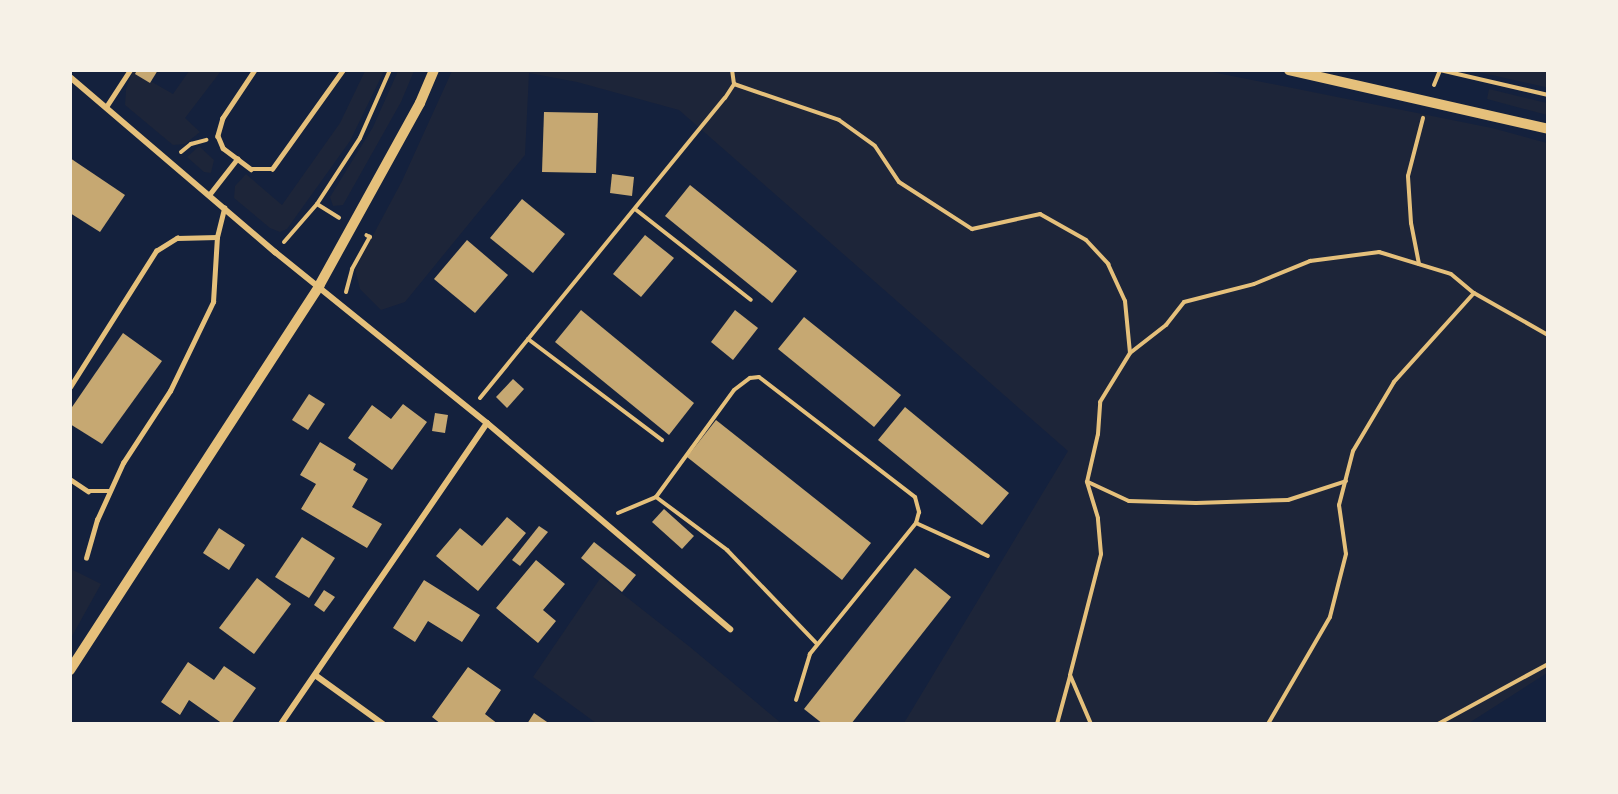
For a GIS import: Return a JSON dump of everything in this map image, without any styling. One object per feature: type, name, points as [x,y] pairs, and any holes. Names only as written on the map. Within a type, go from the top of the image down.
[{"type":"street","points":[[70,670],[319,286],[420,103],[434,70]]},
{"type":"street","points":[[1290,70],[1428,99],[1548,129]]},
{"type":"street","points":[[70,77],[275,252],[487,423],[730,629]]},
{"type":"street","points":[[281,723],[487,423]]},
{"type":"street","points":[[315,675],[383,723]]},
{"type":"lane","points":[[106,107],[130,70]]},
{"type":"lane","points":[[255,70],[223,118],[218,136],[223,148],[251,168],[272,169],[343,70]]},
{"type":"lane","points":[[209,195],[237,159]]},
{"type":"lane","points":[[86,558],[110,491],[123,463],[170,391],[207,317],[218,274],[217,237],[224,208]]},
{"type":"lane","points":[[70,387],[156,251],[177,238],[217,237]]},
{"type":"lane","points":[[70,479],[88,491],[110,491]]},
{"type":"path","points":[[275,252],[317,204],[360,138],[390,70]]},
{"type":"path","points":[[470,411],[734,84],[732,70]]},
{"type":"path","points":[[1419,264],[1411,223],[1408,176],[1428,99],[1440,70],[1548,95]]},
{"type":"path","points":[[734,84],[839,120],[875,147],[899,182],[972,229],[1040,214],[1086,240],[1108,264],[1125,301],[1130,354]]},
{"type":"path","points":[[171,163],[191,144],[218,136]]},
{"type":"path","points":[[635,209],[752,300]]},
{"type":"path","points":[[1057,723],[1101,554],[1098,518],[1087,482],[1098,434],[1100,402],[1130,354],[1166,325],[1184,302],[1254,284],[1310,261],[1379,252],[1451,273],[1474,293],[1548,335]]},
{"type":"path","points":[[1268,723],[1330,617],[1346,554],[1340,505],[1353,451],[1394,382],[1474,293]]},
{"type":"path","points":[[528,339],[662,440]]},
{"type":"path","points":[[602,520],[656,497],[734,390],[750,378],[759,377],[915,497],[919,512],[916,523],[810,654],[796,700]]},
{"type":"path","points":[[1087,482],[1129,501],[1196,503],[1288,500],[1346,481]]},
{"type":"path","points":[[656,497],[727,550],[817,644]]},
{"type":"path","points":[[916,523],[988,556]]},
{"type":"path","points":[[1438,723],[1548,664]]},
{"type":"path","points":[[1070,675],[1091,723]]},
{"type":"shaded area","points":[[133,71],[173,94],[189,71],[221,71],[185,118],[200,132],[185,144],[173,145],[125,105],[126,89]]},
{"type":"shaded area","points":[[365,71],[384,71],[350,141],[287,229],[280,232],[270,228],[234,198],[235,186],[246,174],[282,205],[340,123]]},
{"type":"shaded area","points":[[398,71],[414,71],[401,102],[343,205],[333,206],[330,197],[373,127]]},
{"type":"shaded area","points":[[452,71],[1207,71],[1492,128],[1547,143],[1547,673],[1469,723],[904,723],[1068,451],[679,110],[577,82],[529,73],[525,155],[405,302],[381,310],[360,289],[355,269],[402,181]]},
{"type":"shaded area","points":[[1474,71],[1547,71],[1547,88],[1545,87]]},
{"type":"shaded area","points":[[1489,89],[1547,103],[1547,115],[1487,99]]},
{"type":"shaded area","points":[[199,146],[214,160],[211,173],[204,172],[187,157]]},
{"type":"shaded area","points":[[71,569],[101,584],[71,638]]},
{"type":"shaded area","points":[[601,577],[781,723],[596,723],[533,677]]},
{"type":"building","points":[[137,70],[158,70],[150,83],[135,74]]},
{"type":"building","points":[[544,112],[598,113],[596,173],[542,172]]},
{"type":"building","points":[[70,158],[125,195],[100,232],[70,213]]},
{"type":"building","points":[[612,174],[634,177],[632,196],[610,193]]},
{"type":"building","points":[[690,185],[797,271],[772,303],[665,216]]},
{"type":"building","points":[[522,199],[565,234],[533,273],[490,238]]},
{"type":"building","points":[[645,235],[674,258],[641,297],[613,274]]},
{"type":"building","points":[[467,240],[508,275],[475,313],[434,279]]},
{"type":"building","points":[[581,310],[694,403],[669,435],[555,342]]},
{"type":"building","points":[[735,310],[758,328],[733,360],[711,342]]},
{"type":"building","points":[[804,317],[901,395],[874,427],[778,349]]},
{"type":"building","points":[[123,333],[162,361],[102,444],[70,424],[70,410]]},
{"type":"building","points":[[513,379],[524,389],[507,408],[496,397]]},
{"type":"building","points":[[309,394],[325,404],[308,430],[292,420]]},
{"type":"building","points":[[403,404],[427,422],[392,470],[348,438],[372,405],[391,419]]},
{"type":"building","points":[[905,407],[1009,493],[982,525],[878,440]]},
{"type":"building","points":[[435,413],[448,415],[445,433],[432,431]]},
{"type":"building","points":[[716,420],[871,543],[842,580],[687,457]]},
{"type":"building","points":[[320,442],[356,464],[353,470],[368,479],[352,507],[382,524],[367,548],[301,509],[316,484],[300,475]]},
{"type":"building","points":[[664,509],[694,536],[682,549],[652,522]]},
{"type":"building","points":[[507,517],[526,533],[478,591],[436,556],[460,528],[482,546]]},
{"type":"building","points":[[539,526],[548,532],[520,566],[512,560]]},
{"type":"building","points":[[219,528],[245,545],[229,570],[203,553]]},
{"type":"building","points":[[302,537],[335,558],[309,598],[275,577]]},
{"type":"building","points":[[594,542],[636,575],[622,592],[581,558]]},
{"type":"building","points":[[536,560],[565,584],[543,610],[556,621],[538,643],[496,608]]},
{"type":"building","points":[[915,568],[951,597],[851,724],[823,724],[804,709]]},
{"type":"building","points":[[257,578],[291,604],[254,654],[219,628]]},
{"type":"building","points":[[424,580],[480,615],[462,642],[428,621],[415,642],[393,628]]},
{"type":"building","points":[[324,590],[335,597],[324,612],[314,605]]},
{"type":"building","points":[[188,662],[214,680],[224,666],[256,688],[231,724],[223,724],[189,700],[180,715],[161,702]]},
{"type":"building","points":[[468,667],[501,690],[485,714],[498,724],[441,724],[432,717]]},
{"type":"building","points":[[534,713],[550,724],[527,724]]}]
